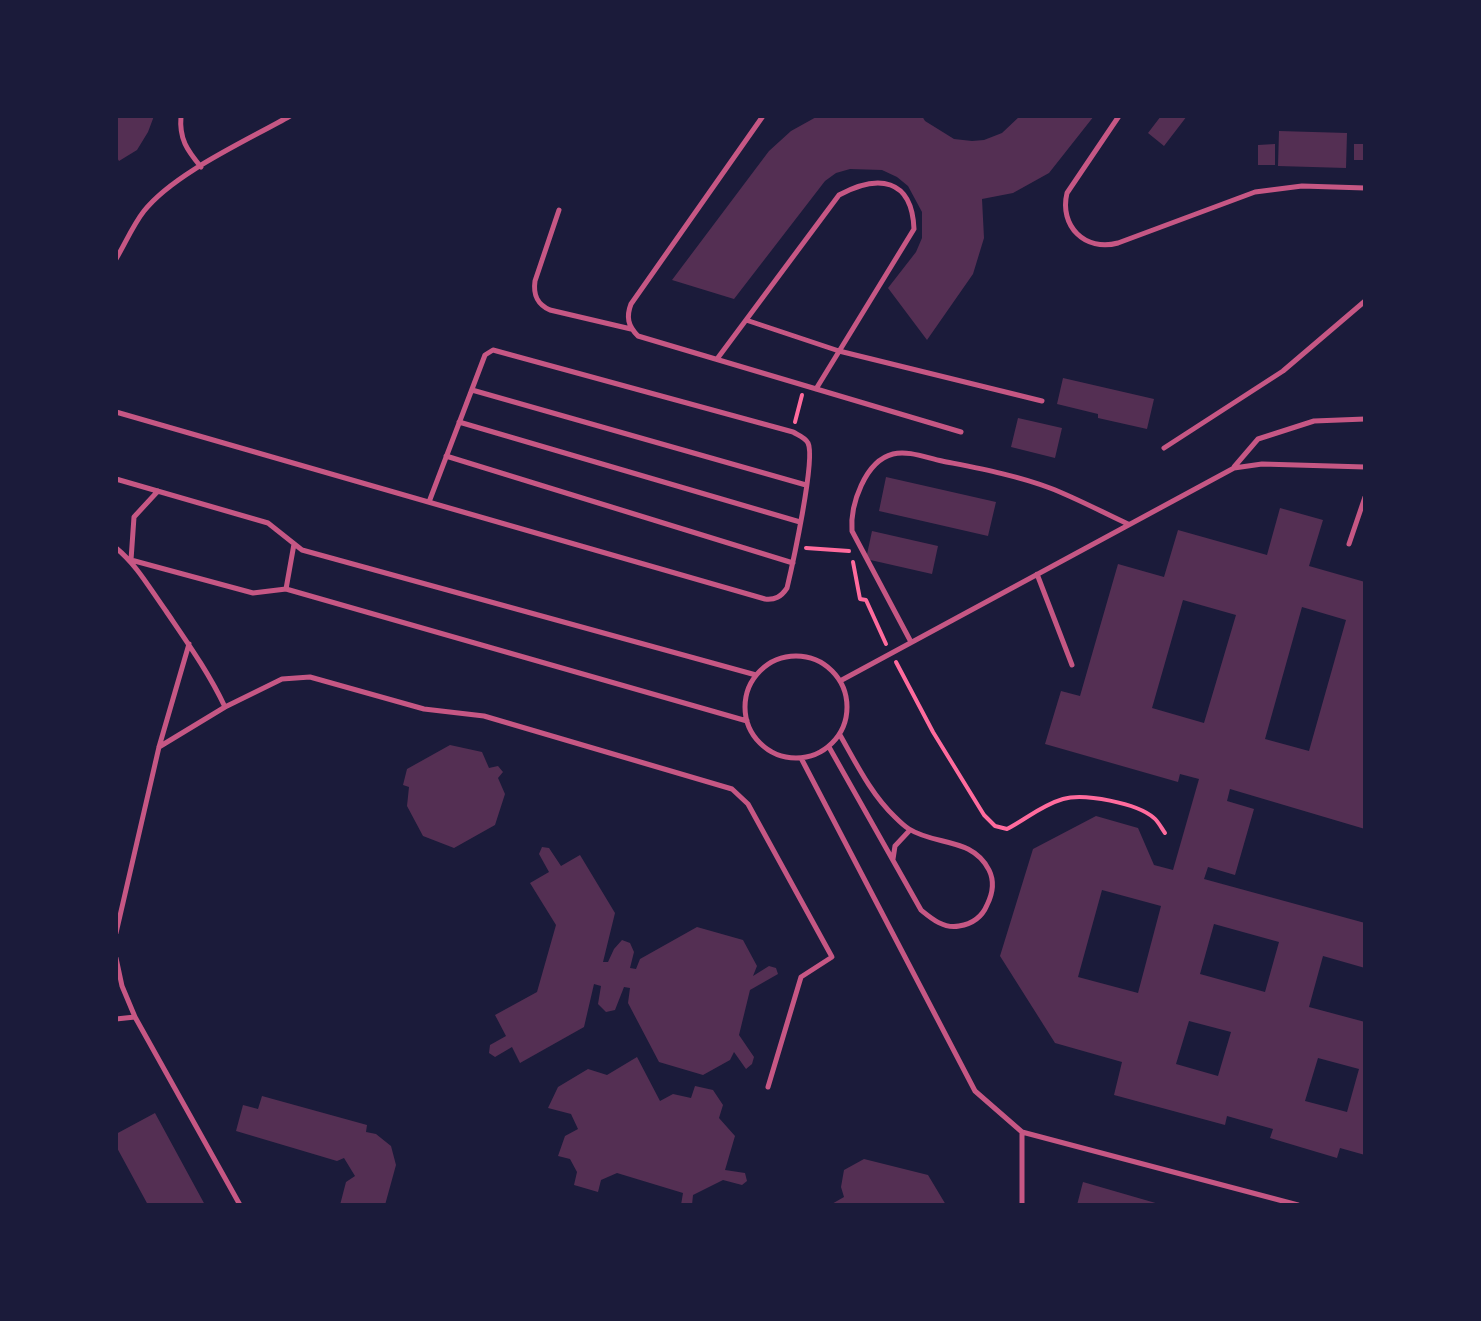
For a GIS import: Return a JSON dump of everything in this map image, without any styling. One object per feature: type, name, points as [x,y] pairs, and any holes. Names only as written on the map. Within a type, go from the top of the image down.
[{"type":"lane","points":[[181,116],[179,131],[185,148],[201,167]]},
{"type":"lane","points":[[116,259],[145,211],[167,189],[290,116]]},
{"type":"lane","points":[[763,116],[631,304],[628,321],[631,329],[638,336],[961,432]]},
{"type":"lane","points":[[1119,116],[1067,193],[1065,201],[1071,227],[1083,240],[1092,244],[1118,243],[1255,192],[1302,186],[1365,188]]},
{"type":"lane","points":[[717,359],[839,195],[860,184],[879,183],[904,193],[913,207],[914,229],[816,389]]},
{"type":"lane","points":[[559,210],[535,281],[535,297],[550,310],[631,329]]},
{"type":"lane","points":[[1164,448],[1283,371],[1365,301]]},
{"type":"lane","points":[[746,320],[839,351],[1042,401]]},
{"type":"lane","points":[[116,412],[765,599],[775,599],[784,593],[793,563],[810,448],[804,438],[793,432],[496,350],[485,355],[429,502]]},
{"type":"lane","points":[[472,390],[806,485]]},
{"type":"lane","points":[[1234,468],[1258,439],[1314,421],[1365,419]]},
{"type":"lane","points":[[459,422],[800,522]]},
{"type":"lane","points":[[911,642],[852,531],[851,521],[861,486],[874,466],[891,454],[906,453],[1048,487],[1129,525]]},
{"type":"lane","points":[[446,456],[793,563]]},
{"type":"lane","points":[[840,681],[1234,468],[1262,464],[1365,467]]},
{"type":"lane","points":[[116,479],[268,523],[302,550],[756,675]]},
{"type":"lane","points":[[131,560],[134,517],[158,491]]},
{"type":"lane","points":[[1349,544],[1365,497]]},
{"type":"lane","points":[[286,589],[294,544]]},
{"type":"lane","points":[[116,548],[131,560],[189,644],[225,707]]},
{"type":"lane","points":[[131,560],[253,593],[286,589],[747,721]]},
{"type":"lane","points":[[1037,574],[1072,665]]},
{"type":"lane","points":[[116,933],[159,747],[189,644]]},
{"type":"lane","points":[[788,657],[819,661],[840,681],[847,700],[847,717],[840,735],[829,747],[818,754],[801,758],[778,756],[755,738],[747,721],[745,702],[756,675],[770,663],[788,657]]},
{"type":"lane","points":[[159,747],[225,707],[282,679],[310,677],[424,709],[484,716],[732,789],[748,804],[832,957],[801,977],[768,1087]]},
{"type":"lane","points":[[829,747],[921,910],[936,922],[955,927],[971,923],[984,912],[993,893],[992,876],[983,859],[970,848],[910,830],[872,790],[840,735]]},
{"type":"lane","points":[[801,758],[975,1091],[1022,1132],[1298,1205]]},
{"type":"lane","points":[[892,860],[895,846],[910,830]]},
{"type":"lane","points":[[116,958],[122,986],[135,1017],[240,1205]]},
{"type":"lane","points":[[116,1019],[135,1017]]},
{"type":"lane","points":[[1022,1132],[1022,1205]]},
{"type":"path","points":[[793,432],[805,385]]},
{"type":"path","points":[[796,547],[851,551],[860,599],[866,600],[933,732],[984,815],[995,826],[1007,829],[1037,810],[1065,799],[1092,798],[1137,809],[1155,818],[1165,833]]},
{"type":"building","points":[[116,116],[154,116],[137,150],[119,161],[116,156]]},
{"type":"building","points":[[818,116],[922,116],[954,139],[972,141],[1002,133],[1020,116],[1094,116],[1049,173],[1013,193],[982,199],[984,238],[973,274],[927,340],[888,288],[916,252],[922,238],[922,212],[908,186],[882,170],[850,169],[836,173],[825,181],[734,299],[672,280],[769,151],[791,131]]},
{"type":"building","points":[[1161,116],[1187,116],[1164,146],[1148,133]]},
{"type":"building","points":[[1279,131],[1347,133],[1346,168],[1278,166]]},
{"type":"building","points":[[1275,144],[1275,165],[1258,165],[1258,145]]},
{"type":"building","points":[[1354,144],[1365,144],[1365,160],[1354,160]]},
{"type":"building","points":[[1063,378],[1154,399],[1147,429],[1098,418],[1098,414],[1057,404]]},
{"type":"building","points":[[1018,418],[1062,428],[1055,458],[1011,447]]},
{"type":"building","points":[[886,477],[996,502],[988,536],[879,511]]},
{"type":"building","points":[[1280,508],[1323,520],[1309,566],[1365,582],[1365,829],[1230,789],[1227,801],[1254,809],[1235,875],[1208,867],[1204,879],[1365,923],[1365,968],[1323,956],[1309,1007],[1365,1022],[1365,1155],[1340,1148],[1337,1158],[1270,1138],[1273,1129],[1227,1116],[1225,1125],[1114,1095],[1122,1062],[1055,1043],[1000,956],[1033,849],[1096,816],[1138,828],[1154,865],[1173,870],[1199,779],[1180,774],[1178,782],[1045,744],[1061,691],[1080,696],[1118,564],[1164,577],[1178,530],[1267,555]],"holes":[[[1183,600],[1236,615],[1204,723],[1152,708]],[[1302,607],[1346,620],[1309,751],[1265,739]],[[1102,890],[1161,906],[1138,993],[1078,977]],[[1214,924],[1279,942],[1265,992],[1200,974]],[[1189,1021],[1231,1032],[1218,1076],[1176,1064]],[[1318,1058],[1359,1069],[1347,1112],[1305,1101]]]},
{"type":"building","points":[[872,531],[938,546],[932,574],[866,559]]},
{"type":"building","points":[[450,745],[482,752],[489,768],[498,766],[503,772],[498,778],[505,794],[495,825],[454,848],[423,836],[407,806],[409,787],[403,785],[407,769]]},
{"type":"building","points":[[542,847],[549,848],[561,866],[580,855],[615,913],[603,962],[608,962],[622,940],[630,943],[634,952],[630,968],[636,969],[640,959],[697,927],[743,940],[757,966],[753,976],[769,966],[776,968],[778,974],[750,990],[739,1035],[754,1057],[752,1064],[746,1069],[734,1052],[730,1060],[703,1075],[659,1062],[628,1003],[630,988],[624,987],[615,1010],[606,1012],[598,1004],[601,986],[594,984],[584,1027],[520,1063],[512,1047],[495,1057],[489,1053],[490,1045],[506,1036],[495,1015],[537,992],[556,925],[530,883],[549,872],[539,854]]},
{"type":"building","points":[[637,1057],[660,1101],[673,1094],[691,1098],[695,1086],[713,1090],[723,1105],[719,1118],[735,1136],[725,1170],[745,1173],[747,1181],[742,1185],[723,1180],[693,1195],[692,1205],[681,1205],[683,1193],[617,1173],[601,1180],[598,1192],[574,1185],[577,1172],[570,1159],[558,1156],[565,1136],[578,1129],[571,1114],[548,1108],[558,1087],[588,1069],[607,1075]]},
{"type":"building","points":[[262,1096],[367,1125],[366,1132],[376,1134],[391,1146],[396,1165],[385,1205],[340,1205],[346,1182],[355,1176],[344,1158],[337,1161],[236,1131],[243,1105],[258,1109]]},
{"type":"building","points":[[155,1113],[205,1205],[148,1205],[116,1146],[116,1134]]},
{"type":"building","points":[[864,1159],[928,1175],[946,1205],[830,1205],[844,1197],[841,1187],[844,1170]]},
{"type":"building","points":[[1083,1182],[1159,1204],[1159,1205],[1077,1205]]}]
